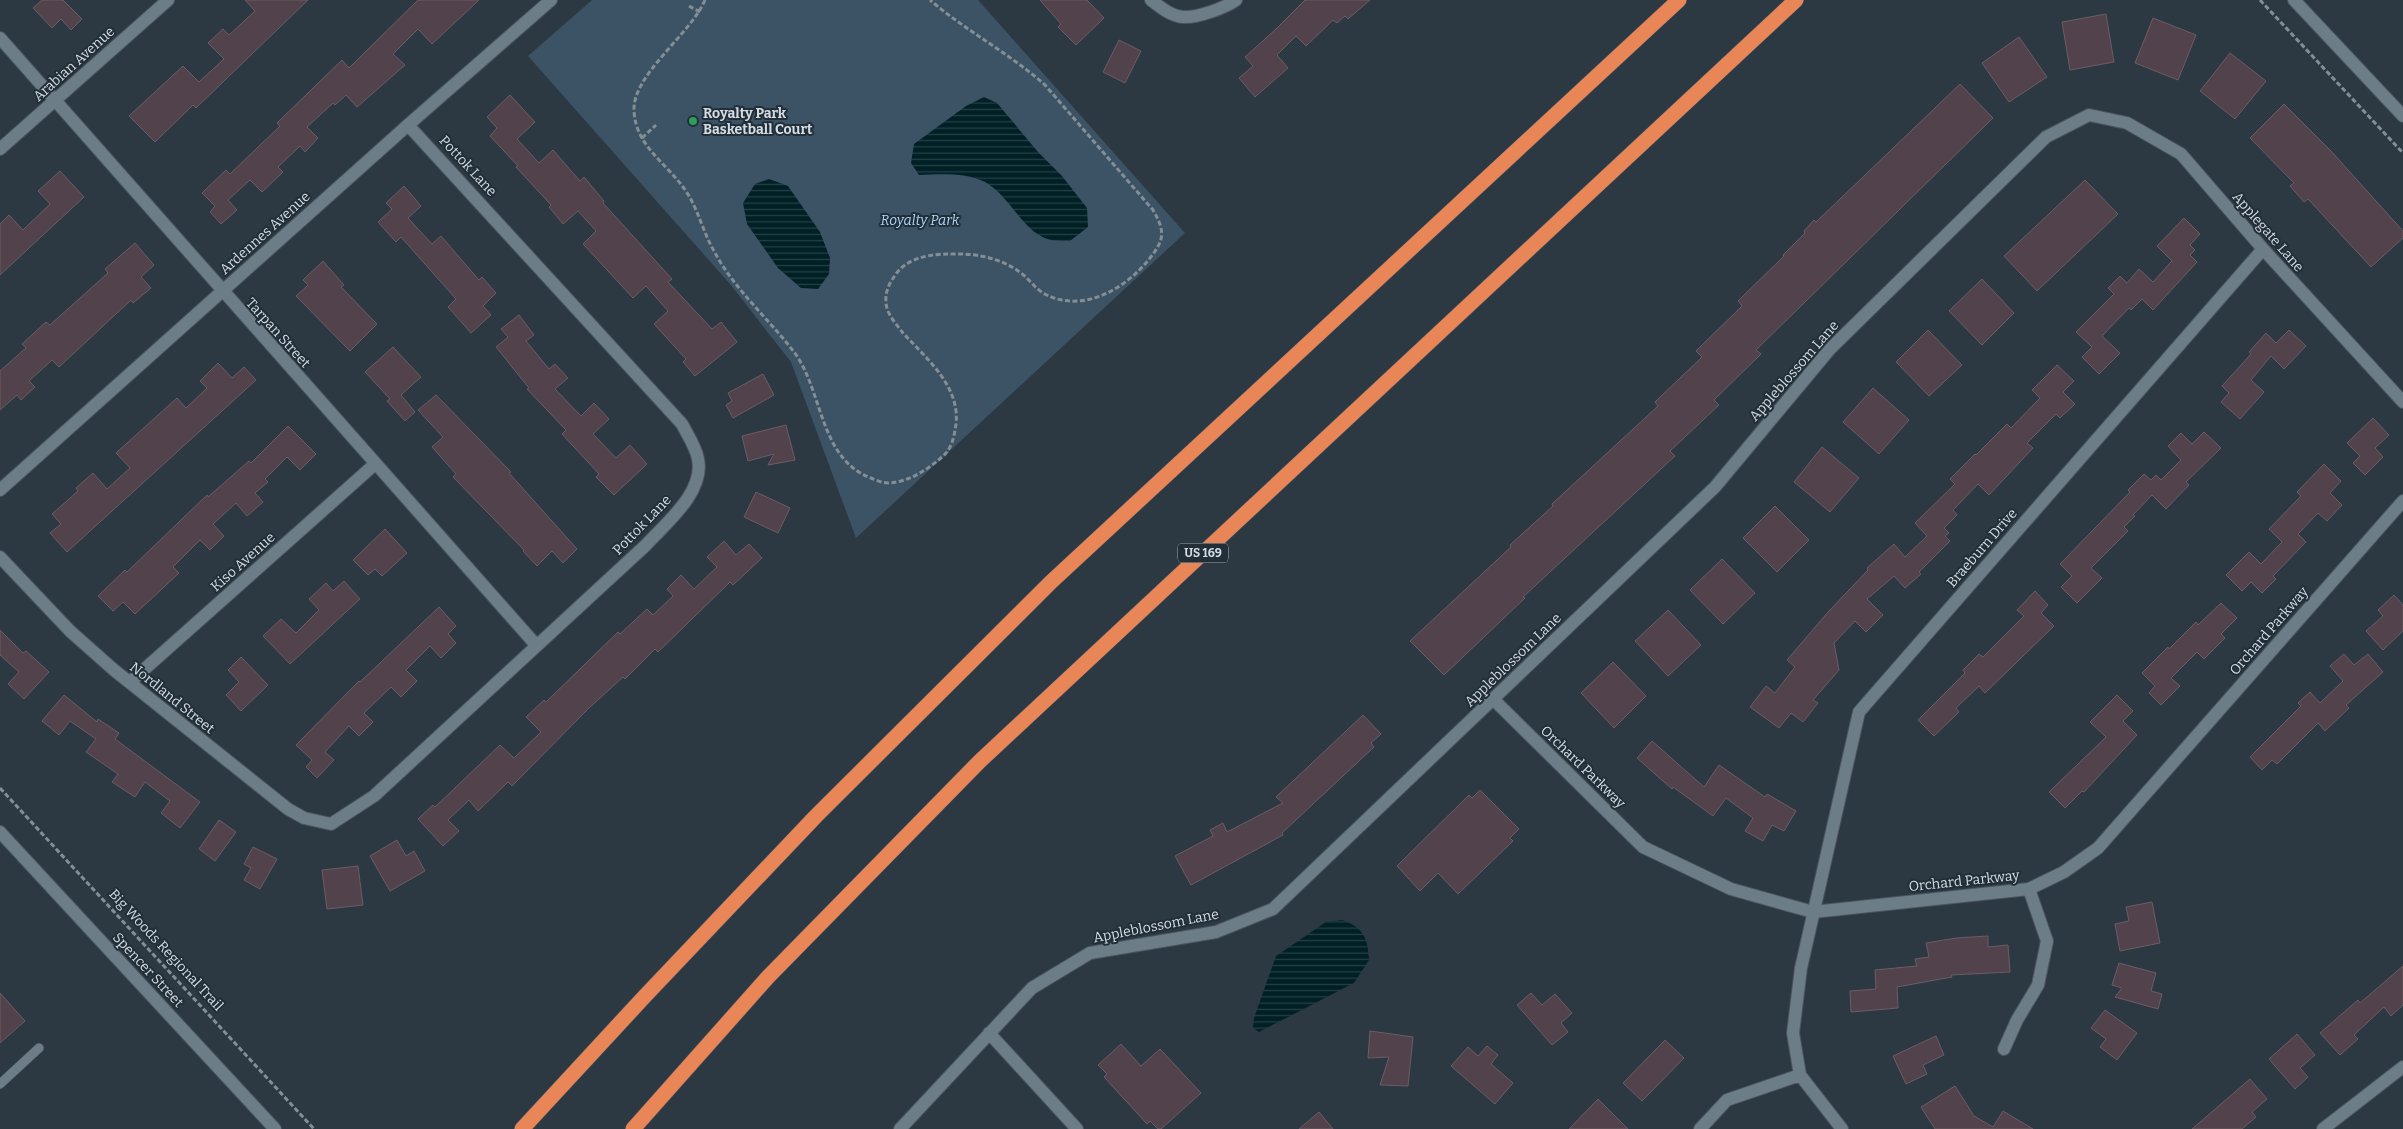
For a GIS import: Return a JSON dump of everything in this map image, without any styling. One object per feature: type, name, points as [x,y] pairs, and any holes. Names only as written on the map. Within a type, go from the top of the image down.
[{"type":"highway","points":[[522,1129],[816,816],[1051,582],[1679,0]]},
{"type":"highway","name":"US 169","points":[[633,1129],[768,977],[980,761],[1796,0]]},
{"type":"street","name":"Arabian Avenue","points":[[0,149],[168,0]]},
{"type":"street","name":"Ardennes Avenue","points":[[0,490],[408,124],[551,0]]},
{"type":"street","points":[[1151,0],[1163,10],[1183,17],[1225,8],[1236,0]]},
{"type":"street","points":[[2294,0],[2403,116]]},
{"type":"street","name":"Tarpan Street","points":[[0,38],[222,292],[536,645]]},
{"type":"street","name":"Applegate Lane","points":[[2089,115],[2127,123],[2181,154],[2263,249],[2403,402]]},
{"type":"street","name":"Appleblossom Lane","points":[[900,1129],[1032,988],[1090,953],[1216,932],[1273,910],[1715,487],[1830,349],[2046,137],[2089,115]]},
{"type":"street","name":"Pottok Lane","points":[[345,814],[374,796],[646,545],[680,509],[691,492],[698,475],[698,458],[682,424],[668,407],[408,124]]},
{"type":"street","name":"Braeburn Drive","points":[[1800,1075],[1794,1033],[1801,968],[1859,712],[2263,249]]},
{"type":"street","name":"Kiso Avenue","points":[[130,682],[375,464]]},
{"type":"street","name":"Orchard Parkway","points":[[1493,699],[1643,847],[1731,889],[1813,912],[2029,889],[2064,872],[2098,848],[2403,501]]},
{"type":"street","name":"Nordland Street","points":[[0,557],[70,631],[130,682],[288,808],[304,818],[331,824],[345,814]]},
{"type":"street","name":"Spencer Street","points":[[0,832],[275,1129]]},
{"type":"street","points":[[2004,1049],[2017,1020],[2038,985],[2047,941],[2029,889]]},
{"type":"street","points":[[989,1033],[1078,1129]]},
{"type":"street","points":[[2323,1129],[2403,1068]]},
{"type":"street","points":[[1700,1129],[1727,1100],[1800,1075],[1842,1129]]},
{"type":"lane","points":[[0,1084],[39,1048]]},
{"type":"path","points":[[705,0],[700,12],[640,84],[633,106],[636,126],[647,148],[677,178],[690,197],[714,252],[728,272],[795,353],[806,374],[831,439],[843,459],[861,474],[886,483],[910,479],[933,465],[947,453],[954,437],[957,410],[949,387],[893,321],[885,304],[887,290],[898,271],[917,258],[952,254],[992,258],[1022,274],[1043,293],[1064,301],[1094,300],[1125,283],[1148,261],[1162,241],[1162,225],[1153,210],[1044,85],[1025,68],[954,20],[930,0]]},
{"type":"path","points":[[2260,0],[2403,153]]},
{"type":"path","points":[[689,6],[700,12]]},
{"type":"path","points":[[642,138],[656,125]]},
{"type":"path","name":"Big Woods Regional Trail","points":[[0,788],[314,1129]]},
{"type":"green space","name":"Royalty Park","points":[[592,0],[978,0],[1185,233],[856,538],[791,362],[730,284],[528,56]]},
{"type":"shaded area","points":[[984,97],[997,103],[1038,152],[1062,176],[1087,208],[1088,227],[1070,241],[1050,240],[1038,234],[1030,228],[994,188],[985,182],[961,175],[919,175],[911,163],[914,144],[966,106]]},
{"type":"shaded area","points":[[769,179],[788,186],[820,232],[830,258],[829,274],[818,289],[801,288],[778,268],[747,224],[743,203],[755,184]]},
{"type":"shaded area","points":[[1342,920],[1360,930],[1367,945],[1369,960],[1354,983],[1259,1032],[1253,1028],[1254,1018],[1276,956],[1326,922]]},
{"type":"building","points":[[42,0],[63,0],[82,19],[71,30],[61,19],[52,28],[33,8]]},
{"type":"building","points":[[245,0],[308,0],[196,108],[193,105],[155,142],[129,116],[183,66],[199,82],[224,59],[208,43],[223,29],[229,35],[255,11]]},
{"type":"building","points":[[418,0],[479,0],[432,44],[418,29],[393,54],[405,65],[357,107],[346,95],[335,105],[333,103],[307,127],[318,138],[305,152],[300,146],[278,167],[283,172],[262,192],[250,180],[228,200],[237,210],[221,224],[210,212],[215,206],[202,193],[226,170],[230,174],[280,126],[277,123],[342,60],[349,68]]},
{"type":"building","points":[[1040,0],[1087,0],[1104,18],[1076,45],[1058,27],[1061,24]]},
{"type":"building","points":[[1305,0],[1370,0],[1348,19],[1345,16],[1337,23],[1333,20],[1306,46],[1296,36],[1277,55],[1288,68],[1255,97],[1239,78],[1253,66],[1245,57]]},
{"type":"building","points":[[2106,14],[2114,62],[2070,70],[2062,22]]},
{"type":"building","points":[[2153,18],[2196,35],[2178,80],[2135,63]]},
{"type":"building","points":[[2019,37],[2047,77],[2009,102],[1982,63]]},
{"type":"building","points":[[1119,40],[1141,51],[1125,83],[1103,72]]},
{"type":"building","points":[[2230,53],[2266,81],[2235,119],[2200,91]]},
{"type":"building","points":[[1960,84],[1993,118],[1756,350],[1761,354],[1714,400],[1719,405],[1670,451],[1675,456],[1523,597],[1525,598],[1444,675],[1410,641],[1511,547],[1510,545],[1553,506],[1552,504],[1658,406],[1655,402],[1702,357],[1696,351],[1742,306],[1738,301],[1784,256],[1814,220],[1816,222]]},
{"type":"building","points":[[510,95],[535,122],[517,139],[539,163],[553,150],[580,181],[584,177],[604,201],[603,203],[672,279],[668,282],[712,329],[721,322],[737,342],[695,376],[683,362],[686,359],[654,324],[668,311],[646,286],[633,298],[583,244],[596,231],[578,211],[563,224],[549,207],[551,205],[490,136],[497,128],[487,117]]},
{"type":"building","points":[[2284,104],[2331,151],[2403,231],[2403,238],[2371,267],[2308,199],[2304,202],[2290,186],[2294,183],[2250,138]]},
{"type":"building","points":[[60,171],[84,197],[0,275],[0,224],[9,215],[23,230],[50,204],[38,191]]},
{"type":"building","points":[[2085,180],[2118,214],[2037,291],[2004,256]]},
{"type":"building","points":[[404,186],[421,206],[408,218],[432,244],[441,236],[479,280],[482,277],[496,293],[483,306],[491,315],[471,333],[448,307],[456,299],[401,237],[396,242],[378,222],[392,209],[386,203]]},
{"type":"building","points":[[2184,218],[2200,234],[2190,245],[2195,250],[2190,255],[2197,262],[2153,310],[2142,299],[2131,310],[2129,308],[2102,336],[2120,353],[2099,374],[2082,357],[2092,347],[2076,332],[2114,294],[2108,288],[2120,276],[2127,283],[2139,269],[2153,282],[2172,261],[2157,246]]},
{"type":"building","points":[[135,243],[154,265],[141,277],[151,288],[133,303],[131,300],[59,367],[52,360],[29,381],[35,387],[21,400],[17,395],[0,410],[0,371],[26,348],[22,344],[46,322],[50,325],[108,273],[105,269]]},
{"type":"building","points":[[323,261],[344,285],[341,287],[377,324],[350,351],[296,296],[308,285],[303,280]]},
{"type":"building","points":[[1982,279],[2014,313],[1982,345],[1949,311]]},
{"type":"building","points":[[519,315],[534,335],[526,341],[549,369],[555,364],[568,378],[555,389],[581,416],[594,403],[609,419],[593,434],[616,458],[630,445],[647,464],[614,495],[596,477],[599,474],[562,434],[566,430],[527,389],[529,388],[496,347],[508,337],[501,329]]},
{"type":"building","points":[[1928,330],[1962,365],[1929,396],[1896,362]]},
{"type":"building","points":[[2289,330],[2306,346],[2284,369],[2271,356],[2251,380],[2264,392],[2240,419],[2221,402],[2229,393],[2222,386],[2251,354],[2249,352],[2266,333],[2276,343]]},
{"type":"building","points":[[393,347],[421,377],[401,395],[415,412],[405,421],[387,401],[390,399],[365,372]]},
{"type":"building","points":[[218,363],[232,378],[244,367],[256,380],[67,552],[50,533],[61,524],[52,514],[78,491],[76,488],[93,473],[107,489],[130,468],[116,453],[177,398],[186,408],[207,388],[200,381]]},
{"type":"building","points":[[2057,365],[2074,381],[2063,392],[2075,404],[2060,418],[2056,414],[2027,443],[2033,448],[1989,495],[1978,484],[1953,510],[1957,515],[1944,528],[1949,533],[1945,536],[1950,541],[1919,572],[1921,574],[1905,588],[1894,576],[1867,599],[1883,615],[1866,632],[1855,621],[1834,643],[1839,670],[1813,700],[1818,703],[1803,722],[1791,713],[1779,728],[1750,707],[1766,686],[1775,693],[1795,667],[1787,660],[1829,611],[1868,570],[1867,568],[1894,544],[1905,557],[1927,536],[1915,523],[1955,484],[1950,479],[1975,454],[2007,424],[2011,428],[2040,398],[2032,390]]},
{"type":"building","points":[[763,374],[774,395],[733,418],[726,405],[732,401],[728,393]]},
{"type":"building","points":[[1873,388],[1909,420],[1879,454],[1843,422]]},
{"type":"building","points":[[436,395],[511,472],[509,473],[577,549],[563,563],[552,551],[537,566],[524,550],[453,477],[456,474],[432,447],[443,437],[418,410]]},
{"type":"building","points":[[2373,418],[2389,435],[2375,448],[2383,457],[2365,475],[2353,463],[2360,456],[2347,443]]},
{"type":"building","points":[[786,425],[795,460],[768,465],[774,454],[748,461],[742,436]]},
{"type":"building","points":[[288,426],[316,454],[300,470],[287,457],[265,479],[268,482],[255,493],[263,502],[247,516],[236,503],[213,524],[224,536],[210,550],[200,540],[173,567],[179,573],[135,614],[123,602],[113,611],[98,596],[125,570],[127,572],[207,495],[208,497],[249,461],[251,463]]},
{"type":"building","points":[[2204,432],[2221,448],[2186,482],[2189,485],[2166,509],[2152,495],[2133,515],[2135,516],[2124,527],[2128,531],[2091,568],[2102,578],[2077,603],[2061,587],[2072,576],[2060,564],[2130,492],[2128,490],[2144,474],[2151,480],[2156,475],[2161,480],[2181,460],[2168,446],[2181,433],[2192,444]]},
{"type":"building","points":[[1822,447],[1859,478],[1830,512],[1794,482]]},
{"type":"building","points":[[2324,464],[2341,481],[2330,493],[2342,505],[2327,521],[2318,513],[2298,534],[2306,542],[2273,576],[2276,579],[2262,593],[2251,582],[2242,591],[2226,575],[2249,552],[2261,564],[2282,542],[2269,529],[2301,496],[2297,492]]},
{"type":"building","points":[[756,492],[790,508],[778,533],[744,517]]},
{"type":"building","points":[[1775,506],[1809,540],[1777,572],[1743,538]]},
{"type":"building","points":[[385,529],[407,553],[382,576],[375,569],[368,575],[353,560]]},
{"type":"building","points":[[724,541],[736,555],[749,544],[762,558],[733,585],[730,582],[658,652],[655,649],[625,679],[623,677],[588,709],[512,786],[508,782],[478,811],[469,800],[448,820],[459,831],[443,846],[418,819],[433,805],[435,807],[500,745],[514,758],[541,732],[526,717],[544,700],[546,702],[618,632],[620,634],[647,609],[653,615],[673,596],[667,589],[681,575],[694,589],[717,567],[707,557]]},
{"type":"building","points":[[1722,559],[1755,593],[1723,624],[1690,590]]},
{"type":"building","points":[[344,581],[360,599],[290,664],[263,636],[281,619],[296,633],[319,610],[309,599],[326,583],[333,591]]},
{"type":"building","points":[[2035,591],[2048,605],[2041,613],[2054,626],[1985,693],[1979,686],[1956,708],[1959,712],[1934,736],[1918,720],[1965,673],[1963,670],[1979,654],[1983,657],[2024,616],[2017,610]]},
{"type":"building","points":[[2394,595],[2403,605],[2403,631],[2383,650],[2366,631],[2383,616],[2378,610]]},
{"type":"building","points":[[2221,603],[2237,618],[2221,634],[2225,638],[2204,659],[2197,652],[2171,678],[2180,686],[2161,705],[2149,693],[2155,686],[2142,673],[2196,622],[2198,625]]},
{"type":"building","points":[[439,607],[456,626],[448,634],[456,643],[441,658],[430,646],[406,670],[417,681],[401,697],[391,687],[364,713],[373,722],[359,736],[349,726],[325,752],[334,760],[317,778],[306,767],[312,760],[296,745],[359,681]]},
{"type":"building","points":[[1668,610],[1701,645],[1668,676],[1635,641]]},
{"type":"building","points":[[0,630],[23,653],[26,651],[49,672],[24,699],[8,684],[19,672],[0,655]]},
{"type":"building","points":[[2344,654],[2354,665],[2368,654],[2383,672],[2346,705],[2349,708],[2325,731],[2318,723],[2277,764],[2272,760],[2262,770],[2250,757],[2301,706],[2298,703],[2310,692],[2320,703],[2343,681],[2330,666]]},
{"type":"building","points":[[241,657],[268,685],[241,711],[226,695],[239,682],[228,670]]},
{"type":"building","points":[[1613,662],[1646,696],[1614,728],[1581,693]]},
{"type":"building","points":[[64,695],[97,722],[98,719],[119,733],[115,739],[200,802],[180,828],[161,813],[170,801],[145,782],[135,797],[112,782],[118,774],[86,752],[96,739],[70,721],[59,735],[42,721]]},
{"type":"building","points":[[2117,695],[2133,711],[2123,721],[2137,735],[2084,792],[2082,791],[2065,808],[2049,792],[2106,737],[2090,722]]},
{"type":"building","points":[[1363,715],[1381,734],[1371,743],[1374,747],[1282,833],[1283,835],[1191,885],[1175,856],[1213,836],[1210,830],[1223,823],[1227,832],[1283,803],[1276,797]]},
{"type":"building","points":[[1652,741],[1704,787],[1719,765],[1765,797],[1767,794],[1796,811],[1784,831],[1772,825],[1763,841],[1745,831],[1753,818],[1726,798],[1713,816],[1673,787],[1672,789],[1637,758]]},
{"type":"building","points":[[1480,790],[1519,829],[1510,838],[1513,841],[1458,894],[1438,873],[1420,891],[1397,866],[1469,795],[1472,798]]},
{"type":"building","points":[[219,820],[236,832],[215,861],[199,849]]},
{"type":"building","points":[[397,840],[406,856],[414,851],[425,871],[390,891],[370,856]]},
{"type":"building","points":[[253,847],[277,859],[260,889],[244,880],[251,868],[244,864]]},
{"type":"building","points":[[358,866],[363,905],[327,909],[322,870]]},
{"type":"building","points":[[2152,902],[2160,943],[2120,951],[2115,924],[2129,921],[2126,907]]},
{"type":"building","points":[[1988,936],[1988,947],[2008,945],[2010,972],[1951,975],[1952,977],[1897,987],[1898,1008],[1851,1012],[1850,991],[1876,989],[1875,970],[1917,966],[1915,959],[1929,957],[1926,943],[1956,938]]},
{"type":"building","points":[[2119,963],[2156,973],[2151,991],[2162,994],[2158,1009],[2115,997],[2122,988],[2112,985]]},
{"type":"building","points":[[2403,966],[2403,1005],[2391,1016],[2384,1007],[2354,1035],[2358,1039],[2340,1055],[2320,1033],[2358,1000],[2360,1003]]},
{"type":"building","points":[[0,993],[25,1021],[0,1043]]},
{"type":"building","points":[[1531,993],[1542,1005],[1555,994],[1572,1013],[1561,1023],[1568,1032],[1552,1045],[1517,1005]]},
{"type":"building","points":[[2105,1010],[2137,1033],[2117,1060],[2100,1047],[2106,1039],[2091,1028]]},
{"type":"building","points":[[1370,1031],[1413,1037],[1408,1086],[1380,1085],[1389,1057],[1368,1058]]},
{"type":"building","points":[[2297,1034],[2315,1055],[2300,1068],[2308,1077],[2295,1089],[2269,1059]]},
{"type":"building","points":[[1936,1036],[1944,1055],[1923,1065],[1927,1074],[1906,1084],[1893,1056]]},
{"type":"building","points":[[1665,1040],[1684,1058],[1642,1101],[1623,1083]]},
{"type":"building","points":[[1121,1044],[1141,1066],[1160,1049],[1201,1093],[1161,1129],[1158,1129],[1150,1121],[1147,1124],[1104,1077],[1107,1074],[1098,1065]]},
{"type":"building","points":[[1487,1046],[1498,1055],[1491,1064],[1513,1083],[1495,1104],[1451,1066],[1468,1047],[1478,1056]]},
{"type":"building","points":[[2250,1079],[2267,1099],[2252,1112],[2256,1117],[2242,1129],[2192,1129]]},
{"type":"building","points":[[1955,1086],[1974,1116],[1993,1127],[2003,1111],[2033,1129],[1935,1129],[1921,1107]]},
{"type":"building","points":[[1598,1099],[1628,1129],[1569,1129]]},
{"type":"building","points":[[1319,1112],[1333,1129],[1299,1129]]},
{"type":"place","name":"Royalty Park Basketball Court","points":[[693,121]]}]
